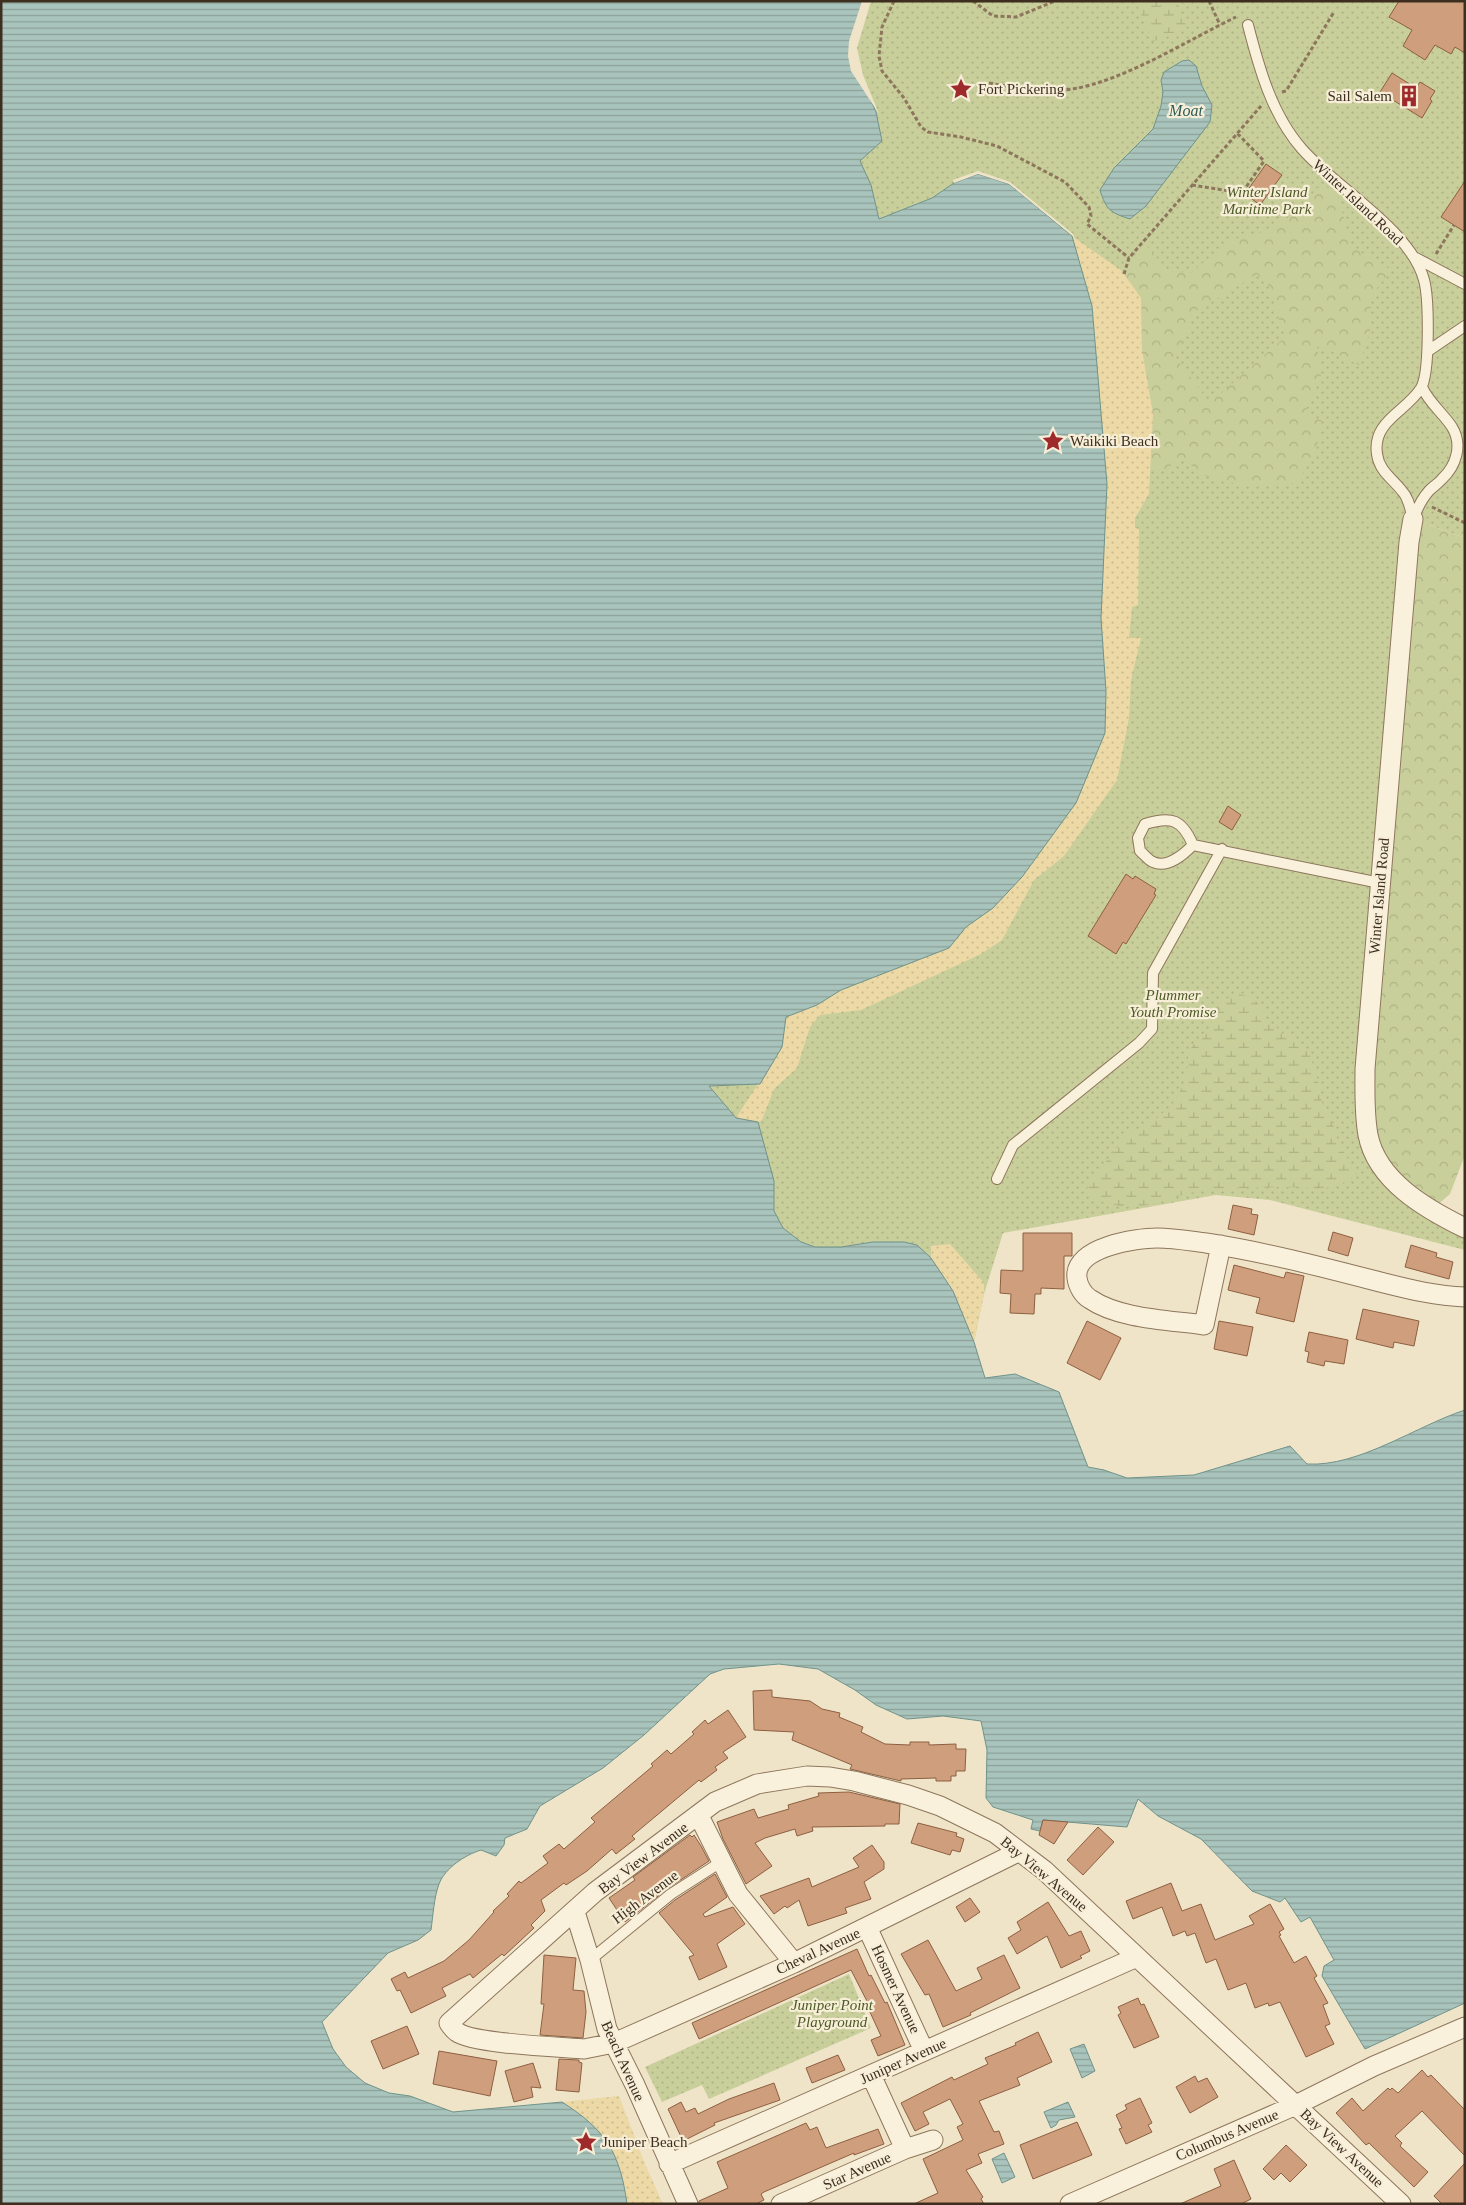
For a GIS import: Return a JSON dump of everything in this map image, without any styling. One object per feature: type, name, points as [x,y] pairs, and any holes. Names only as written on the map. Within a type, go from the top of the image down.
[{"type":"street","name":"Winter Island Road","points":[[1416,511],[1408,552],[1380,883],[1365,1069],[1365,1115],[1368,1136],[1374,1153],[1384,1170],[1412,1196],[1465,1228]]},
{"type":"street","points":[[1221,1245],[1204,1325],[1117,1311],[1088,1298],[1079,1286],[1076,1274],[1081,1262],[1094,1252],[1136,1240],[1159,1238],[1221,1245],[1270,1255],[1429,1294],[1465,1297]]},
{"type":"street","name":"Bay View Avenue","points":[[614,2043],[584,2049],[487,2040],[469,2037],[457,2032],[449,2023],[575,1912],[595,1892],[716,1802],[757,1784],[807,1776],[830,1777],[881,1787],[940,1806],[995,1834],[1044,1870],[1296,2105],[1351,2159],[1402,2204]]},
{"type":"street","points":[[699,1816],[738,1894],[794,1963]]},
{"type":"street","name":"Cheval Avenue","points":[[614,2043],[794,1963],[1018,1852]]},
{"type":"street","name":"Beach Avenue","points":[[575,1912],[590,1960],[602,2013],[688,2204]]},
{"type":"street","name":"Hosmer Avenue","points":[[867,1928],[924,2051]]},
{"type":"street","name":"Juniper Avenue","points":[[669,2164],[1137,1957]]},
{"type":"street","name":"Columbus Avenue","points":[[1070,2204],[1296,2105],[1374,2066],[1465,2027]]},
{"type":"street","name":"Star Avenue","points":[[871,2075],[905,2150]]},
{"type":"street","name":"Star Avenue","points":[[781,2204],[905,2150],[933,2140]]},
{"type":"lane","name":"Winter Island Road","points":[[1248,25],[1256,56],[1270,95],[1288,129],[1318,166],[1388,228],[1416,258],[1425,280],[1428,351],[1422,387],[1381,428],[1377,441],[1377,455],[1382,468],[1403,492],[1416,511]]},
{"type":"lane","points":[[1416,258],[1465,284]]},
{"type":"lane","points":[[1428,351],[1465,326]]},
{"type":"lane","points":[[1416,511],[1429,490],[1452,469],[1457,456],[1457,442],[1452,428],[1426,397],[1422,387]]},
{"type":"lane","points":[[1161,819],[1176,821],[1187,831],[1193,844],[1180,857],[1158,863],[1152,862],[1140,851],[1138,838],[1146,824],[1161,819]]},
{"type":"lane","points":[[1193,844],[1380,883]]},
{"type":"lane","points":[[997,1179],[1013,1145],[1139,1043],[1152,1029],[1153,972],[1222,849]]},
{"type":"lane","name":"High Avenue","points":[[590,1960],[671,1894],[721,1862]]},
{"type":"path","points":[[894,1],[882,27],[879,56],[882,70],[904,98],[921,127],[928,132],[961,137],[997,146],[1065,182],[1089,207],[1091,216],[1087,224],[1129,258]]},
{"type":"path","points":[[973,1],[993,16],[1016,17],[1055,1]]},
{"type":"path","points":[[1209,1],[1220,25]]},
{"type":"path","points":[[1124,274],[1129,258],[1270,95],[1286,91],[1334,12]]},
{"type":"path","points":[[989,83],[1028,90],[1071,89],[1095,84],[1129,71],[1237,16]]},
{"type":"path","points":[[1192,185],[1242,193],[1264,161],[1237,133]]},
{"type":"path","points":[[1430,266],[1454,225]]},
{"type":"path","points":[[1416,511],[1439,509],[1465,523]]},
{"type":"green space","points":[[868,1],[1465,1],[1465,538],[1413,519],[1368,1137],[1465,1228],[1465,1250],[1270,1200],[1216,1195],[1003,1233],[984,1294],[974,1342],[966,1324],[904,1242],[873,1242],[841,1247],[815,1247],[801,1242],[783,1228],[773,1211],[774,1181],[736,1118],[708,1085],[759,1084],[786,1017],[1022,877],[1076,803],[954,183],[932,198],[879,219],[871,185],[860,161],[860,76],[854,48]]},
{"type":"green space","points":[[1136,1],[1177,1],[1187,28],[1152,42]]},
{"type":"green space","points":[[1322,184],[1337,193],[1352,247],[1391,270],[1371,296],[1370,331],[1359,365],[1317,344],[1321,376],[1304,414],[1323,421],[1317,446],[1310,461],[1296,483],[1250,487],[1202,475],[1181,456],[1166,470],[1150,469],[1153,414],[1142,350],[1141,298],[1124,274],[1129,258],[1143,241],[1167,271],[1191,273],[1229,241],[1266,230],[1289,217]],"holes":[[[1257,274],[1267,282],[1285,337],[1210,403],[1175,357],[1196,311]]]},
{"type":"green space","points":[[1413,519],[1465,538],[1465,1155],[1450,1194],[1435,1207],[1412,1197],[1368,1137]]},
{"type":"green space","points":[[1240,994],[1255,1000],[1261,1007],[1267,1022],[1284,1035],[1293,1039],[1309,1053],[1316,1073],[1323,1106],[1333,1124],[1339,1145],[1357,1173],[1350,1180],[1333,1187],[1221,1189],[1201,1191],[1156,1203],[1130,1207],[1101,1202],[1087,1193],[1088,1184],[1128,1134],[1156,1119],[1172,1105],[1183,1086],[1188,1065],[1188,1054],[1193,1045],[1202,1039],[1208,1031],[1221,1001]]},
{"type":"green space","name":"Juniper Point Playground","points":[[849,1974],[871,2028],[709,2099],[702,2085],[662,2102],[645,2067]]},
{"type":"sand","points":[[1072,236],[1122,271],[1141,298],[1142,350],[1153,414],[1149,494],[1135,518],[1135,528],[1139,529],[1138,605],[1132,607],[1129,638],[1141,638],[1131,680],[1129,718],[1117,780],[1064,856],[1034,880],[1002,940],[981,954],[861,1010],[820,1015],[810,1027],[797,1068],[774,1089],[762,1120],[758,1122],[736,1118],[782,1047],[786,1017],[817,1005],[841,990],[949,948],[966,927],[993,908],[1022,877],[1076,803],[1105,733],[1106,692],[1062,704]]},
{"type":"sand","points":[[950,1244],[984,1283],[984,1294],[974,1342],[931,1259],[931,1246]]},
{"type":"sand","name":"Juniper Beach","points":[[619,2096],[645,2164],[663,2204],[542,2204],[577,2112],[562,2102]]},
{"type":"water","points":[[1,1],[868,1],[854,48],[860,76],[876,112],[882,141],[860,161],[871,185],[879,219],[932,198],[954,183],[978,174],[1009,184],[1072,236],[1092,306],[1107,484],[1101,618],[1106,691],[1105,733],[1076,803],[1022,877],[993,908],[966,927],[949,948],[841,990],[817,1005],[786,1017],[782,1047],[760,1084],[709,1086],[736,1118],[758,1122],[774,1181],[774,1211],[783,1228],[801,1242],[815,1247],[841,1247],[873,1242],[904,1242],[917,1245],[931,1258],[953,1291],[974,1342],[985,1378],[1015,1374],[1059,1392],[1088,1467],[1127,1478],[1194,1475],[1290,1446],[1307,1464],[1327,1463],[1367,1452],[1465,1410],[1465,2003],[1365,2049],[1322,1976],[1324,1966],[1334,1960],[1310,1917],[1301,1922],[1285,1898],[1280,1902],[1252,1891],[1201,1839],[1158,1816],[1138,1799],[1127,1827],[1043,1820],[1040,1831],[1031,1829],[1033,1820],[993,1807],[986,1798],[987,1750],[981,1721],[943,1716],[907,1719],[876,1705],[855,1690],[818,1669],[779,1664],[724,1669],[710,1674],[644,1735],[603,1768],[540,1806],[527,1829],[505,1838],[504,1845],[496,1856],[481,1850],[462,1859],[451,1868],[442,1878],[437,1889],[431,1930],[418,1940],[388,1953],[322,2022],[333,2049],[346,2067],[365,2083],[389,2093],[410,2096],[453,2112],[562,2102],[590,2123],[608,2144],[620,2170],[627,2204],[1,2204]]},
{"type":"water","name":"Moat","points":[[1189,60],[1196,66],[1202,86],[1212,105],[1210,122],[1146,206],[1130,219],[1118,215],[1107,206],[1100,190],[1114,168],[1153,129],[1161,106],[1163,92],[1161,80],[1164,72],[1182,61]]},
{"type":"water","points":[[1084,2044],[1095,2071],[1082,2078],[1070,2049]]},
{"type":"water","points":[[1068,2102],[1075,2117],[1059,2120],[1051,2128],[1044,2112]]},
{"type":"water","points":[[1004,2153],[1015,2177],[1002,2183],[992,2159]]},
{"type":"pier","points":[[862,1],[871,1],[857,48],[863,75],[879,114],[851,71],[848,56],[849,41]]},
{"type":"pier","points":[[978,171],[1010,182],[1073,234],[1075,238],[1009,184],[978,174],[954,183],[953,180]]},
{"type":"building","points":[[1399,1],[1465,1],[1465,53],[1455,47],[1451,54],[1435,45],[1425,60],[1403,46],[1412,30],[1389,17]]},
{"type":"building","name":"Sail Salem","points":[[1392,73],[1416,88],[1420,82],[1435,91],[1430,99],[1432,101],[1422,118],[1380,92]]},
{"type":"building","points":[[1266,164],[1282,175],[1260,205],[1245,194]]},
{"type":"building","points":[[1465,181],[1465,232],[1441,217]]},
{"type":"building","points":[[1228,806],[1241,815],[1232,830],[1219,822]]},
{"type":"building","points":[[1126,874],[1133,879],[1135,876],[1156,889],[1154,894],[1156,895],[1126,944],[1123,942],[1116,954],[1088,936]]},
{"type":"building","points":[[1233,1205],[1252,1209],[1251,1214],[1258,1215],[1254,1235],[1228,1229]]},
{"type":"building","points":[[1333,1232],[1353,1238],[1348,1256],[1328,1250]]},
{"type":"building","points":[[1023,1233],[1072,1233],[1072,1256],[1064,1256],[1064,1289],[1041,1288],[1041,1294],[1035,1294],[1034,1314],[1010,1313],[1011,1294],[1000,1293],[1001,1270],[1023,1271]]},
{"type":"building","points":[[1411,1245],[1437,1253],[1436,1257],[1453,1262],[1449,1279],[1405,1267]]},
{"type":"building","points":[[1234,1265],[1284,1278],[1286,1272],[1304,1276],[1294,1322],[1256,1313],[1260,1298],[1228,1290]]},
{"type":"building","points":[[1363,1309],[1419,1321],[1414,1346],[1394,1342],[1393,1348],[1356,1339]]},
{"type":"building","points":[[1087,1321],[1121,1338],[1100,1380],[1067,1363]]},
{"type":"building","points":[[1219,1321],[1253,1327],[1247,1356],[1214,1349]]},
{"type":"building","points":[[1309,1332],[1348,1340],[1344,1364],[1325,1361],[1324,1366],[1307,1362],[1309,1352],[1305,1351]]},
{"type":"building","points":[[772,1690],[772,1697],[810,1701],[822,1709],[840,1713],[839,1717],[863,1727],[861,1732],[885,1744],[910,1745],[910,1742],[929,1742],[929,1745],[956,1744],[956,1749],[966,1749],[965,1771],[956,1771],[956,1776],[951,1776],[951,1781],[936,1781],[936,1778],[901,1779],[901,1781],[850,1769],[852,1765],[792,1740],[794,1732],[754,1730],[753,1691]]},
{"type":"building","points":[[728,1710],[746,1737],[723,1752],[728,1758],[715,1767],[717,1770],[701,1782],[699,1780],[632,1836],[635,1839],[616,1854],[612,1849],[587,1871],[566,1885],[564,1883],[541,1900],[545,1911],[531,1925],[534,1928],[504,1956],[502,1954],[473,1978],[470,1974],[442,1988],[446,1996],[411,2013],[400,1990],[397,1991],[391,1979],[405,1972],[408,1978],[444,1961],[469,1940],[493,1911],[509,1896],[507,1894],[519,1881],[521,1883],[548,1863],[543,1856],[559,1844],[564,1849],[595,1822],[591,1818],[653,1766],[651,1764],[667,1750],[671,1754],[694,1734],[692,1732],[705,1720],[708,1724]]},
{"type":"building","points":[[849,1792],[900,1804],[899,1824],[885,1824],[885,1826],[812,1827],[813,1831],[797,1836],[795,1829],[765,1838],[755,1843],[772,1866],[746,1884],[723,1839],[717,1822],[754,1809],[758,1818],[789,1809],[788,1805],[819,1796],[818,1793]]},
{"type":"building","points":[[1043,1820],[1068,1822],[1054,1844],[1039,1835]]},
{"type":"building","points":[[918,1823],[957,1833],[956,1836],[964,1839],[960,1852],[952,1850],[950,1855],[911,1843]]},
{"type":"building","points":[[1098,1827],[1114,1842],[1083,1875],[1067,1860]]},
{"type":"building","points":[[690,1835],[692,1837],[694,1835],[709,1861],[667,1889],[625,1922],[609,1898],[635,1880],[633,1877]]},
{"type":"building","points":[[872,1845],[884,1862],[884,1869],[864,1882],[871,1899],[845,1908],[847,1913],[808,1926],[799,1900],[787,1908],[785,1906],[774,1914],[760,1896],[809,1878],[812,1887],[859,1867],[853,1858]]},
{"type":"building","points":[[715,1874],[727,1897],[703,1914],[705,1917],[733,1907],[745,1924],[717,1944],[727,1967],[699,1980],[689,1957],[694,1955],[659,1913],[675,1900]]},
{"type":"building","points":[[1171,1883],[1182,1911],[1201,1904],[1215,1940],[1254,1924],[1249,1916],[1270,1904],[1284,1929],[1279,1932],[1281,1935],[1279,1936],[1294,1963],[1306,1956],[1317,1976],[1314,1978],[1328,2003],[1323,2005],[1330,2024],[1325,2026],[1334,2044],[1306,2057],[1280,2002],[1269,2006],[1268,2003],[1255,2008],[1246,1983],[1228,1990],[1216,1959],[1206,1963],[1195,1933],[1187,1936],[1185,1931],[1173,1936],[1162,1907],[1133,1919],[1126,1901]]},
{"type":"building","points":[[970,1898],[980,1912],[965,1922],[956,1907]]},
{"type":"building","points":[[1048,1902],[1069,1936],[1081,1931],[1090,1951],[1080,1956],[1082,1958],[1061,1968],[1047,1936],[1017,1954],[1008,1938],[1021,1930],[1017,1922]]},
{"type":"building","points":[[928,1940],[956,1991],[982,1979],[977,1968],[1004,1955],[1020,1988],[970,2013],[971,2015],[943,2027],[929,1994],[925,1995],[901,1954]]},
{"type":"building","points":[[857,1949],[869,1976],[871,1975],[885,2003],[887,2002],[905,2045],[878,2056],[871,2040],[881,2036],[869,2010],[871,2009],[851,1970],[699,2039],[692,2023]]},
{"type":"building","points":[[544,1955],[576,1958],[573,1990],[584,1991],[586,2012],[583,2038],[540,2035],[544,2004],[541,2004]]},
{"type":"building","points":[[1138,1998],[1141,2005],[1144,2004],[1159,2037],[1134,2048],[1118,2015],[1121,2013],[1118,2007]]},
{"type":"building","points":[[407,2026],[419,2054],[383,2069],[371,2041]]},
{"type":"building","points":[[1038,2032],[1052,2062],[1017,2078],[1020,2085],[979,2101],[994,2132],[999,2131],[1004,2144],[978,2154],[982,2163],[966,2170],[983,2197],[981,2199],[984,2204],[914,2204],[938,2193],[923,2159],[963,2140],[957,2127],[963,2124],[950,2099],[923,2112],[929,2124],[915,2131],[901,2103],[952,2077],[954,2080],[988,2064],[985,2058],[1016,2045],[1015,2043]]},
{"type":"building","points":[[439,2051],[497,2061],[490,2096],[433,2084]]},
{"type":"building","points":[[838,2055],[845,2070],[812,2083],[806,2068]]},
{"type":"building","points":[[559,2059],[579,2060],[582,2063],[579,2092],[556,2090]]},
{"type":"building","points":[[533,2063],[541,2088],[531,2087],[533,2097],[514,2102],[505,2071]]},
{"type":"building","points":[[1422,2070],[1428,2077],[1431,2075],[1465,2110],[1465,2156],[1422,2111],[1395,2136],[1402,2143],[1400,2146],[1428,2172],[1414,2187],[1369,2143],[1366,2145],[1336,2113],[1352,2098],[1363,2111],[1388,2088],[1390,2090],[1392,2088],[1398,2093]]},
{"type":"building","points":[[1195,2076],[1198,2082],[1207,2078],[1218,2097],[1190,2113],[1176,2087]]},
{"type":"building","points":[[774,2083],[780,2100],[714,2123],[715,2125],[683,2141],[668,2109],[681,2102],[686,2112],[695,2108],[698,2114],[729,2099]]},
{"type":"building","points":[[1140,2098],[1152,2123],[1148,2125],[1152,2132],[1126,2144],[1119,2129],[1122,2128],[1116,2115],[1127,2109],[1125,2105]]},
{"type":"building","points":[[1077,2122],[1092,2155],[1033,2179],[1020,2145]]},
{"type":"building","points":[[806,2123],[810,2130],[817,2127],[826,2148],[878,2129],[884,2144],[854,2155],[854,2153],[764,2192],[761,2194],[764,2200],[756,2204],[699,2204],[699,2201],[728,2188],[717,2162]]},
{"type":"building","points":[[1286,2145],[1307,2165],[1290,2182],[1281,2173],[1274,2180],[1263,2169]]},
{"type":"building","points":[[1234,2160],[1251,2199],[1241,2204],[1180,2204],[1221,2186],[1214,2169]]},
{"type":"building","points":[[1465,2163],[1465,2204],[1442,2204],[1434,2196]]},
{"type":"place","name":"Fort Pickering","points":[[961,89]]},
{"type":"place","name":"Sail Salem","points":[[1409,96]]},
{"type":"place","name":"Waikiki Beach","points":[[1053,441]]},
{"type":"place","name":"Juniper Beach","points":[[586,2142]]},
{"type":"park label","name":"Winter Island Maritime Park","points":[[1267,200]]},
{"type":"park label","name":"Plummer Youth Promise","points":[[1173,1004]]}]
